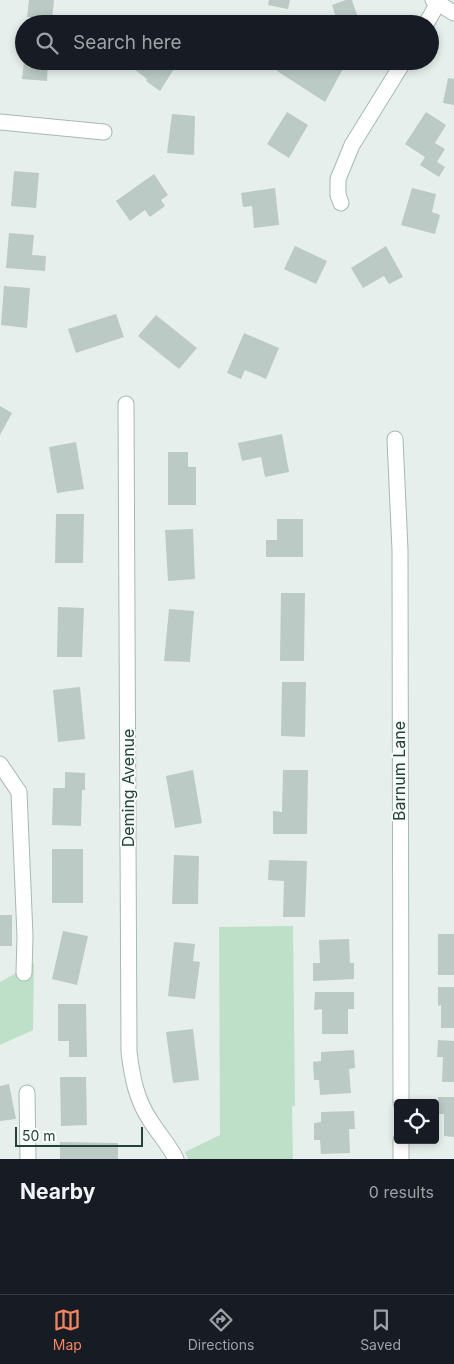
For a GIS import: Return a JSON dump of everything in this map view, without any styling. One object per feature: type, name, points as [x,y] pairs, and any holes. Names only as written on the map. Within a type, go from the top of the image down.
[{"type":"street","points":[[430,15],[436,2],[454,13]]},
{"type":"street","points":[[341,203],[338,194],[338,179],[352,145],[398,70]]},
{"type":"street","points":[[0,122],[104,132]]},
{"type":"street","name":"Deming Avenue","points":[[126,404],[129,1052],[132,1076],[138,1098],[176,1159]]},
{"type":"street","name":"Barnum Lane","points":[[395,439],[400,550],[401,1099]]},
{"type":"street","points":[[0,764],[19,792],[25,936],[24,973]]},
{"type":"street","points":[[27,1093],[28,1159]]},
{"type":"street","points":[[401,1144],[401,1159]]},
{"type":"green space","points":[[293,926],[295,1106],[292,1106],[293,1159],[188,1159],[185,1152],[220,1135],[219,927]]},
{"type":"green space","points":[[34,963],[33,1030],[0,1045],[0,982]]},
{"type":"building","points":[[29,0],[54,0],[52,15],[27,15]]},
{"type":"building","points":[[269,0],[290,0],[288,9],[268,5]]},
{"type":"building","points":[[352,0],[357,15],[335,15],[332,5]]},
{"type":"building","points":[[23,70],[48,70],[47,81],[22,79]]},
{"type":"building","points":[[135,70],[173,70],[160,91],[146,81],[147,79]]},
{"type":"building","points":[[278,70],[342,70],[325,102]]},
{"type":"building","points":[[448,78],[454,79],[454,105],[443,103]]},
{"type":"building","points":[[287,112],[308,125],[289,158],[267,144]]},
{"type":"building","points":[[426,112],[446,125],[435,143],[445,149],[437,162],[445,167],[439,177],[420,165],[425,157],[405,144]]},
{"type":"building","points":[[172,114],[195,116],[194,155],[167,153]]},
{"type":"building","points":[[14,171],[39,173],[36,208],[11,206]]},
{"type":"building","points":[[154,174],[168,195],[161,200],[165,206],[150,217],[145,210],[130,221],[116,201]]},
{"type":"building","points":[[275,188],[279,225],[254,228],[252,206],[243,207],[241,193]]},
{"type":"building","points":[[412,188],[436,194],[432,212],[440,215],[435,234],[401,225]]},
{"type":"building","points":[[9,233],[34,235],[32,255],[46,256],[45,271],[6,268]]},
{"type":"building","points":[[295,246],[327,261],[316,284],[284,269]]},
{"type":"building","points":[[386,246],[403,277],[389,284],[384,276],[363,288],[351,268]]},
{"type":"building","points":[[4,286],[30,288],[27,328],[1,325]]},
{"type":"building","points":[[116,314],[124,337],[76,353],[68,329]]},
{"type":"building","points":[[156,315],[197,348],[179,369],[138,336]]},
{"type":"building","points":[[244,333],[279,348],[266,379],[245,370],[241,379],[227,373]]},
{"type":"building","points":[[0,406],[12,413],[0,435]]},
{"type":"building","points":[[282,434],[289,472],[265,477],[261,457],[242,461],[238,443]]},
{"type":"building","points":[[76,442],[84,489],[57,493],[49,447]]},
{"type":"building","points":[[168,452],[188,452],[188,467],[196,467],[196,505],[168,505]]},
{"type":"building","points":[[56,514],[84,514],[83,563],[55,563]]},
{"type":"building","points":[[277,519],[303,519],[303,557],[266,557],[266,540],[277,540]]},
{"type":"building","points":[[193,529],[195,579],[168,581],[165,530]]},
{"type":"building","points":[[281,593],[305,593],[304,661],[280,661]]},
{"type":"building","points":[[58,607],[84,608],[82,657],[57,657]]},
{"type":"building","points":[[169,609],[194,611],[190,662],[164,661]]},
{"type":"building","points":[[282,682],[306,682],[305,737],[281,736]]},
{"type":"building","points":[[80,687],[85,739],[58,742],[53,690]]},
{"type":"building","points":[[193,770],[202,823],[175,828],[166,776]]},
{"type":"building","points":[[283,770],[308,770],[307,834],[273,834],[273,811],[282,812]]},
{"type":"building","points":[[65,772],[85,773],[85,790],[82,790],[81,826],[52,825],[53,788],[65,788]]},
{"type":"building","points":[[52,849],[83,849],[83,903],[52,903]]},
{"type":"building","points":[[174,855],[199,856],[198,904],[172,904]]},
{"type":"building","points":[[269,860],[307,861],[305,917],[283,917],[284,881],[268,880]]},
{"type":"building","points":[[0,915],[12,915],[12,946],[0,946]]},
{"type":"building","points":[[63,931],[88,936],[77,985],[52,979]]},
{"type":"building","points":[[438,934],[454,934],[454,975],[438,975]]},
{"type":"building","points":[[349,939],[350,963],[354,963],[354,979],[313,981],[313,963],[320,963],[319,940]]},
{"type":"building","points":[[174,942],[195,944],[193,961],[200,962],[195,999],[168,996]]},
{"type":"building","points":[[438,987],[454,987],[454,1028],[441,1028],[441,1005],[438,1006]]},
{"type":"building","points":[[315,992],[354,992],[354,1009],[348,1009],[348,1034],[322,1034],[322,1009],[314,1010]]},
{"type":"building","points":[[58,1004],[86,1004],[87,1057],[69,1057],[69,1041],[58,1041]]},
{"type":"building","points":[[193,1029],[199,1080],[173,1083],[166,1032]]},
{"type":"building","points":[[438,1040],[454,1041],[454,1082],[442,1082],[443,1057],[437,1057]]},
{"type":"building","points":[[354,1050],[355,1068],[349,1069],[351,1093],[320,1095],[319,1080],[314,1080],[313,1062],[321,1061],[321,1052]]},
{"type":"building","points":[[60,1077],[86,1077],[87,1125],[61,1126]]},
{"type":"building","points":[[9,1084],[16,1119],[0,1121],[0,1086]]},
{"type":"building","points":[[438,1097],[454,1097],[454,1137],[444,1136],[444,1114],[439,1114]]},
{"type":"building","points":[[354,1111],[355,1129],[349,1129],[350,1153],[321,1154],[320,1140],[314,1140],[314,1123],[321,1122],[321,1112]]},
{"type":"building","points":[[60,1142],[118,1143],[118,1159],[60,1159]]}]
